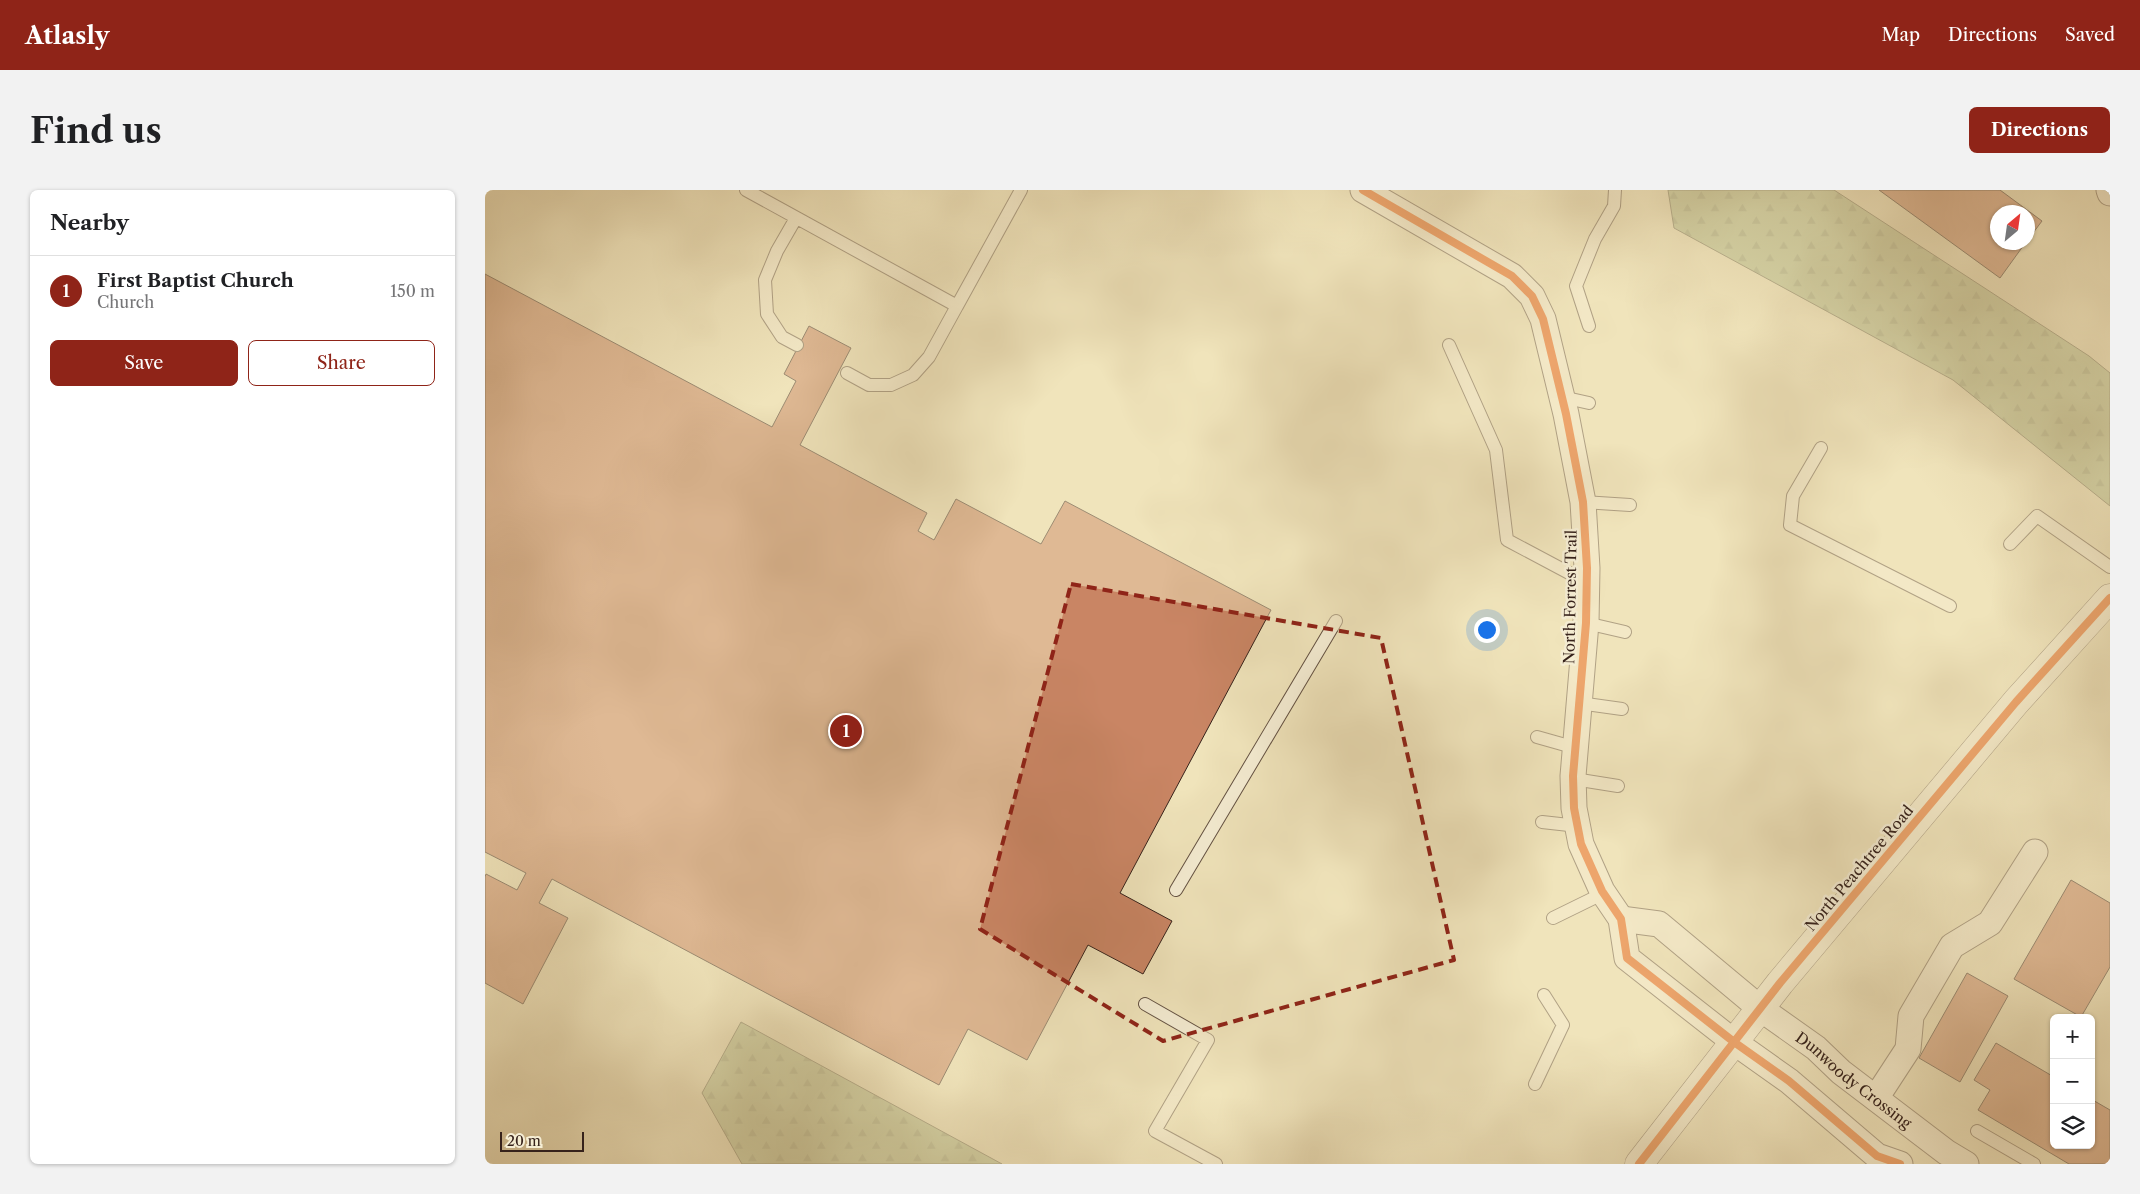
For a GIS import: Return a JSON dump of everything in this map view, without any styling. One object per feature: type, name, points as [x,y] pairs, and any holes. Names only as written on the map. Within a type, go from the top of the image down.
[{"type":"street","name":"North Forrest Trail","points":[[1363,190],[1512,276],[1532,296],[1543,319],[1562,397],[1583,502],[1587,582],[1573,779],[1574,808],[1581,844],[1604,893],[1621,920],[1627,958],[1734,1042]]},
{"type":"street","name":"North Peachtree Road","points":[[1639,1164],[1734,1042],[2016,702],[2110,598]]},
{"type":"street","points":[[1876,1098],[1908,1049],[1911,1016],[1952,946],[1990,922],[2035,852]]},
{"type":"street","points":[[1621,920],[1659,924],[1761,1009]]},
{"type":"street","name":"Dunwoody Crossing","points":[[1761,1009],[1816,1048],[1841,1072],[1954,1160]]},
{"type":"street","points":[[1734,1042],[1789,1081],[1879,1160],[1900,1164]]},
{"type":"lane","points":[[746,190],[957,306]]},
{"type":"lane","points":[[847,373],[869,385],[891,384],[913,375],[929,357],[1021,190]]},
{"type":"lane","points":[[1589,326],[1576,286],[1595,239],[1614,206],[1615,190]]},
{"type":"lane","points":[[797,218],[777,251],[765,280],[767,314],[782,337],[797,345]]},
{"type":"lane","points":[[1449,345],[1496,450],[1507,540],[1587,582]]},
{"type":"lane","points":[[1562,397],[1589,404]]},
{"type":"lane","points":[[1821,448],[1793,496],[1790,525],[1950,606]]},
{"type":"lane","points":[[1583,502],[1630,505]]},
{"type":"lane","points":[[2010,544],[2037,516],[2110,567]]},
{"type":"lane","points":[[1176,890],[1336,621]]},
{"type":"lane","points":[[1585,623],[1625,632]]},
{"type":"lane","points":[[1579,703],[1622,709]]},
{"type":"lane","points":[[1537,737],[1575,748]]},
{"type":"lane","points":[[1573,779],[1618,786]]},
{"type":"lane","points":[[1542,822],[1578,826]]},
{"type":"lane","points":[[1553,918],[1604,893]]},
{"type":"lane","points":[[1535,1084],[1563,1025],[1544,995]]},
{"type":"lane","points":[[1145,1004],[1209,1040],[1155,1131],[1216,1164]]},
{"type":"lane","points":[[1977,1131],[2035,1164]]},
{"type":"highlighted area","points":[[1071,584],[1381,638],[1454,960],[1163,1041],[980,929]]},
{"type":"green space","points":[[1668,190],[1834,190],[2089,356],[2110,373],[2110,506],[1953,380],[1674,228]]},
{"type":"green space","points":[[741,1022],[1002,1164],[742,1164],[702,1093]]},
{"type":"building","points":[[1879,190],[2000,190],[2020,205],[1990,205],[1990,250],[2020,250],[2000,278]]},
{"type":"building","points":[[2035,216],[2042,221],[2035,230]]},
{"type":"building","points":[[485,274],[772,427],[796,381],[784,374],[809,326],[851,348],[800,445],[927,513],[918,531],[934,540],[956,499],[1041,544],[1065,501],[1271,610],[1120,893],[1172,921],[1143,974],[1088,945],[1027,1060],[968,1029],[939,1085],[552,879],[539,903],[568,918],[523,1004],[485,983],[486,874],[517,890],[526,873],[485,852]]},
{"type":"building","points":[[2071,880],[2110,903],[2110,967],[2083,1014],[2076,1014],[2014,979]]},
{"type":"building","points":[[1967,973],[2008,996],[1960,1082],[1919,1058]]},
{"type":"building","points":[[1996,1043],[2050,1075],[2050,1149],[2095,1149],[2095,1101],[2110,1110],[2110,1164],[2069,1164],[1978,1110],[1990,1090],[1974,1080]]},
{"type":"cycle path","points":[[1363,190],[1512,276],[1532,296],[1543,319],[1566,414],[1583,502],[1587,568],[1586,623],[1573,776],[1574,808],[1581,844],[1602,891],[1621,919],[1627,958],[1734,1042],[1789,1081],[1877,1156],[1900,1164]]},
{"type":"cycle path","points":[[1639,1164],[1780,983],[2016,702],[2110,598]]},
{"type":"place","name":"First Baptist Church","points":[[846,731]]}]
